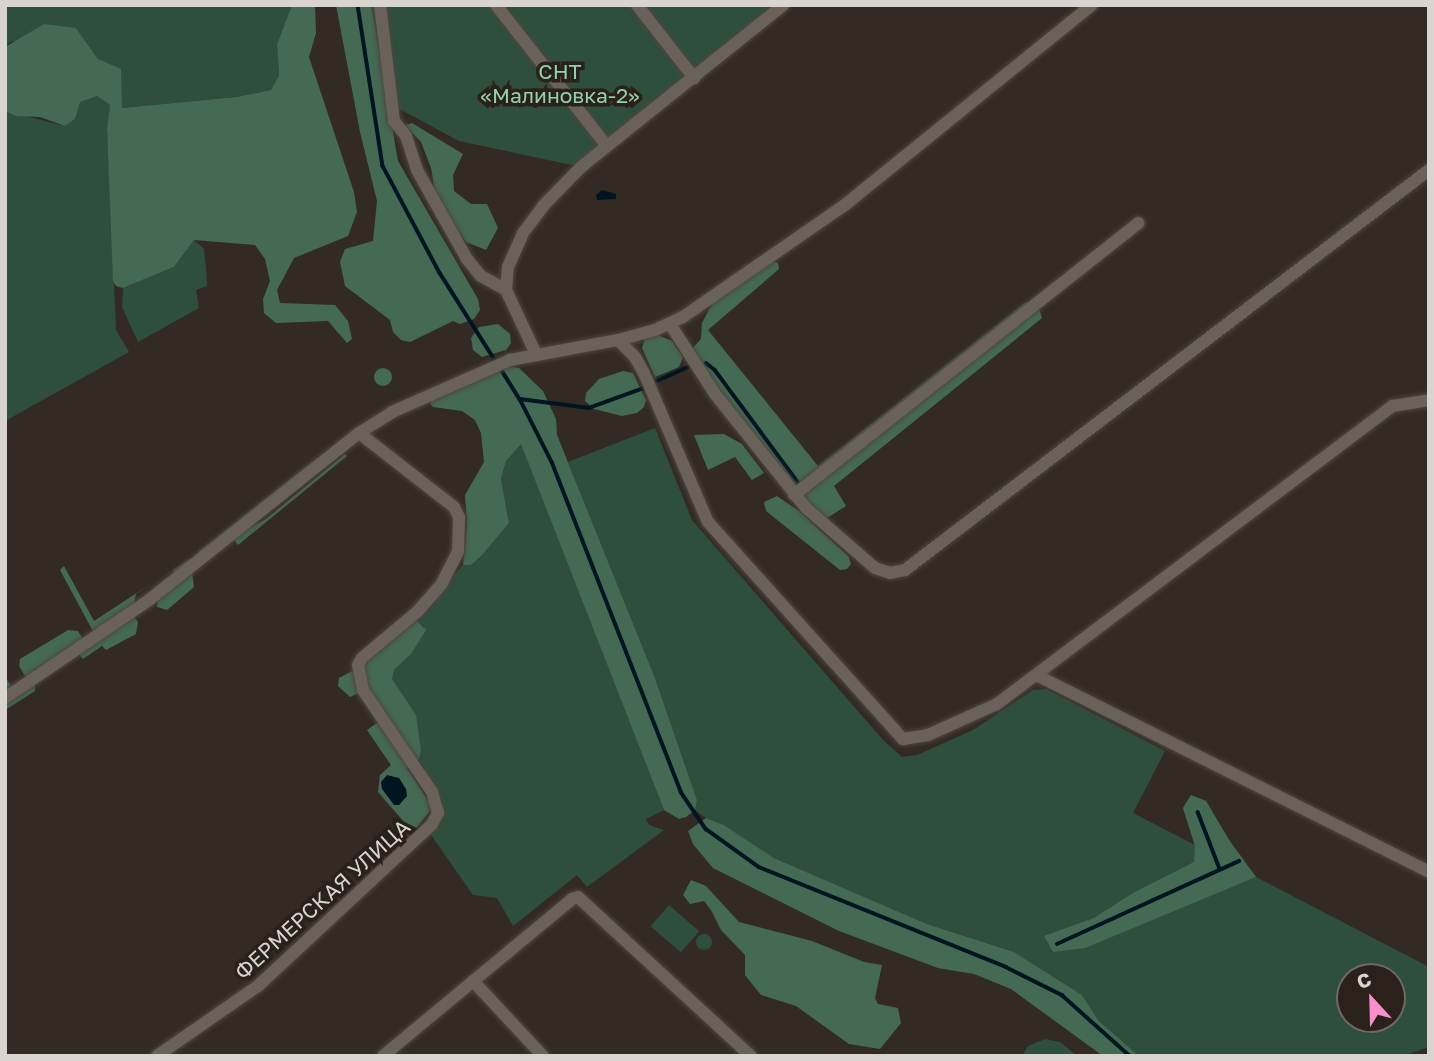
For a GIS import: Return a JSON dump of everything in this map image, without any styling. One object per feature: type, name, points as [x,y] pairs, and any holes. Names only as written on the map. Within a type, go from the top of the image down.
[{"type":"street","points":[[380,5],[394,121],[406,136],[417,170],[467,259],[481,275],[506,290]]},
{"type":"street","points":[[496,5],[607,146]]},
{"type":"street","points":[[637,5],[694,78]]},
{"type":"street","points":[[5,698],[149,600],[359,433],[392,412],[510,360],[618,340],[670,324],[760,266],[846,204],[1092,5]]},
{"type":"street","points":[[536,354],[506,290],[508,267],[523,233],[562,186],[607,146],[780,6]]},
{"type":"street","points":[[670,324],[715,394],[794,495],[835,536],[874,568],[890,573],[905,570],[1429,170]]},
{"type":"street","points":[[794,495],[1138,223]]},
{"type":"street","points":[[618,340],[627,347],[644,373],[708,522],[896,734],[912,739],[928,735],[997,704],[1038,676],[1393,406],[1429,400]]},
{"type":"street","name":"ФЕРМЕРСКАЯ УЛИЦА","points":[[157,1056],[260,985],[432,824],[438,813],[432,792],[363,690],[358,665],[362,658],[418,611],[442,583],[458,551],[459,517],[453,507],[359,433]]},
{"type":"street","points":[[1038,676],[1429,872]]},
{"type":"street","points":[[383,1056],[572,899],[579,897],[751,1056]]},
{"type":"street","points":[[473,981],[543,1056]]},
{"type":"green space","points":[[5,5],[292,5],[277,44],[279,75],[271,90],[236,97],[121,108],[98,59],[76,28],[10,42],[5,47]]},
{"type":"green space","points":[[292,5],[315,5],[316,33],[309,57],[354,192],[357,212],[348,236],[294,258],[277,290],[280,303],[335,305],[348,321],[352,339],[347,343],[328,321],[276,323],[264,313],[263,299],[270,281],[265,259],[255,245],[194,240],[174,267],[123,288],[116,286],[113,281],[107,128],[110,105],[97,96],[80,102],[75,119],[65,126],[40,117],[16,116],[5,111],[5,47],[44,24],[76,28],[98,59],[121,69],[122,108],[236,97],[271,90],[279,75],[277,44]]},
{"type":"green space","points":[[336,5],[371,5],[398,161],[478,299],[480,310],[474,319],[460,324],[453,321],[410,342],[401,340],[393,332],[390,320],[345,286],[340,262],[345,249],[373,241],[377,201],[360,132]]},
{"type":"green space","name":"СНТ «Малиновка-2»","points":[[358,5],[783,5],[581,167],[459,141],[370,93]]},
{"type":"green space","points":[[97,95],[110,105],[107,128],[116,330],[129,352],[5,421],[5,111],[65,126],[75,119],[79,102]]},
{"type":"green space","points":[[412,123],[463,154],[453,175],[454,191],[471,204],[487,204],[498,228],[486,250],[466,242],[436,197],[431,168],[421,142],[405,125]]},
{"type":"green space","points":[[194,240],[204,249],[206,268],[207,286],[196,290],[199,308],[138,342],[122,307],[123,288],[174,267]]},
{"type":"green space","points":[[772,261],[778,263],[779,269],[708,330],[818,466],[1026,302],[1038,305],[1042,318],[834,486],[846,506],[824,520],[743,425],[691,350],[701,339],[702,323],[714,300]]},
{"type":"green space","points":[[498,324],[510,334],[511,343],[506,350],[482,357],[473,350],[471,338],[479,327]]},
{"type":"green space","points":[[658,335],[672,341],[683,357],[679,367],[655,377],[642,348],[645,338]]},
{"type":"green space","points":[[510,367],[519,368],[543,391],[556,419],[557,435],[655,678],[697,800],[695,810],[686,817],[679,819],[664,810],[521,444],[506,461],[501,479],[509,523],[482,555],[471,565],[463,565],[467,525],[465,495],[484,462],[481,433],[475,420],[462,411],[433,407],[430,403],[432,399],[485,374]]},
{"type":"green space","points":[[379,368],[387,368],[392,377],[390,384],[379,386],[374,381],[374,373]]},
{"type":"green space","points":[[623,371],[633,373],[646,400],[644,407],[637,413],[622,416],[594,409],[585,401],[586,393],[599,379]]},
{"type":"green space","points":[[655,428],[692,520],[883,740],[902,757],[917,755],[973,730],[1033,690],[1046,689],[1165,751],[1133,813],[1195,845],[1183,808],[1191,795],[1206,801],[1229,840],[1256,877],[1429,967],[1429,1047],[1402,1056],[1139,1056],[1099,1021],[1082,995],[1014,952],[927,924],[774,858],[724,825],[695,810],[697,800],[655,678],[568,462]]},
{"type":"green space","points":[[724,434],[742,444],[764,473],[752,480],[735,457],[708,470],[694,435]]},
{"type":"green space","points":[[521,443],[664,810],[646,819],[649,825],[664,830],[587,887],[577,875],[513,926],[497,898],[473,895],[429,832],[436,790],[419,759],[421,751],[392,679],[394,670],[411,654],[416,620],[463,565],[471,565],[509,523],[501,479],[506,461]]},
{"type":"green space","points":[[345,454],[347,456],[238,545],[234,540],[199,554],[199,551],[314,460],[245,520],[251,527],[266,519]]},
{"type":"green space","points":[[777,496],[799,511],[849,557],[851,564],[847,569],[840,570],[766,511],[764,502]]},
{"type":"green space","points":[[191,558],[198,560],[192,572],[194,587],[167,610],[157,607],[158,597],[175,584],[173,570]]},
{"type":"green space","points":[[64,566],[94,621],[152,583],[136,594],[132,614],[138,622],[136,634],[106,650],[102,646],[83,659],[74,648],[44,668],[34,669],[35,691],[5,710],[5,677],[12,687],[26,678],[19,666],[20,659],[68,630],[78,631],[86,644],[95,635],[60,570]]},
{"type":"green space","points":[[416,620],[426,630],[411,654],[394,670],[392,679],[416,715],[421,751],[419,759],[407,768],[429,802],[430,811],[413,832],[378,792],[380,775],[391,765],[367,730],[385,717],[367,689],[350,697],[338,686],[339,678],[365,664]]},
{"type":"green space","points":[[1191,795],[1206,801],[1229,840],[1256,877],[1085,948],[1053,952],[1044,936],[1094,918],[1133,893],[1194,862],[1195,846],[1183,808]]},
{"type":"green space","points":[[706,818],[724,825],[774,858],[927,924],[1014,952],[1082,995],[1099,1021],[1139,1056],[1103,1056],[1011,989],[974,974],[938,968],[839,931],[713,868],[693,844],[688,831]]},
{"type":"green space","points":[[691,880],[706,886],[739,922],[812,941],[864,962],[882,965],[875,998],[878,1004],[898,1008],[901,1023],[880,1049],[849,1044],[796,1006],[761,995],[745,975],[745,955],[721,930],[704,901],[690,904],[683,895]]},
{"type":"green space","points":[[669,905],[699,931],[681,952],[651,926]]},
{"type":"green space","points":[[704,934],[710,936],[710,948],[704,950],[698,948],[696,942],[698,936]]},
{"type":"green space","points":[[1045,1039],[1060,1042],[1077,1056],[1022,1056],[1028,1046]]},
{"type":"water","points":[[602,190],[616,194],[616,199],[597,200],[596,195]]},
{"type":"water","points":[[387,775],[399,778],[406,789],[407,796],[399,805],[394,805],[382,789],[381,782]]},
{"type":"waterway","points":[[358,5],[383,166],[440,273],[495,360]]},
{"type":"waterway","points":[[706,363],[715,370],[798,482]]},
{"type":"waterway","points":[[657,381],[688,367]]},
{"type":"waterway","points":[[501,369],[520,399],[589,408],[644,388]]},
{"type":"waterway","points":[[520,399],[552,462],[681,792],[706,829],[759,867],[1006,967],[1062,995],[1130,1056]]},
{"type":"waterway","points":[[1198,812],[1220,869]]},
{"type":"waterway","points":[[1057,944],[1239,861]]}]
